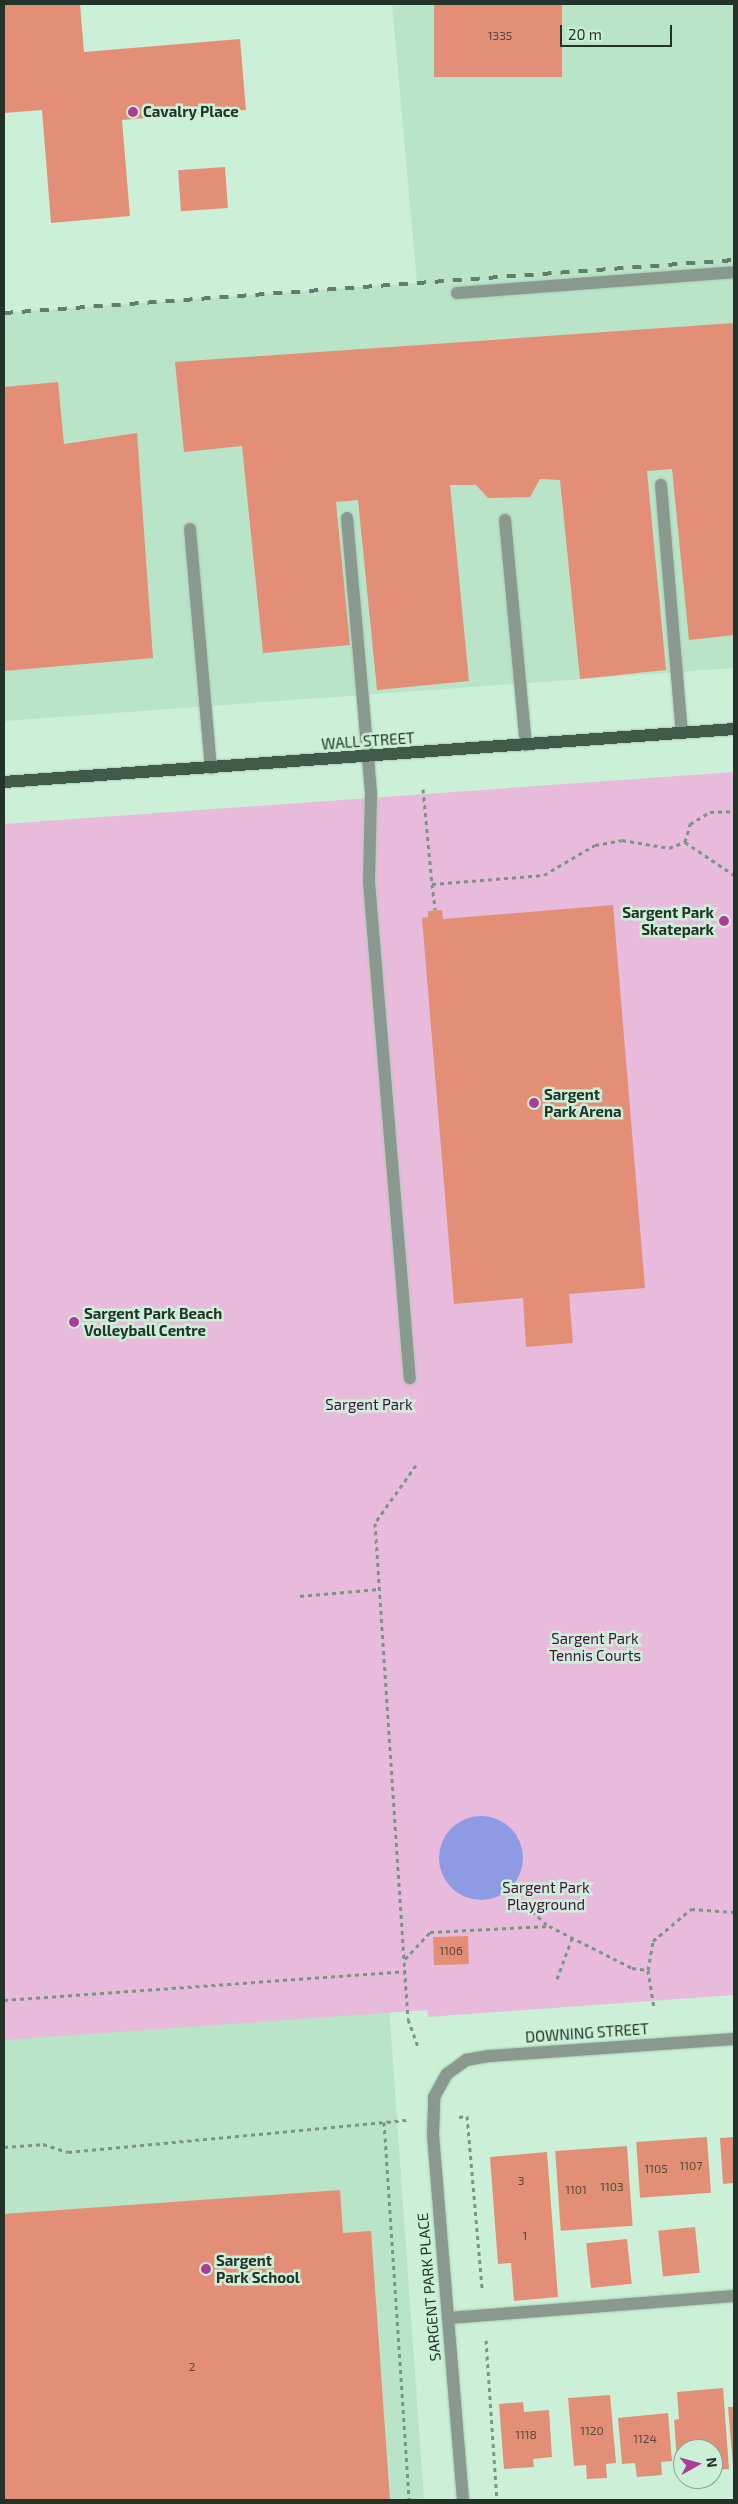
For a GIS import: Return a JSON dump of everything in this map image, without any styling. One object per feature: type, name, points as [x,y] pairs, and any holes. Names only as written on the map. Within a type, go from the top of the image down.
[{"type":"main road","name":"WALL STREET","points":[[4,782],[368,758],[734,729]]},
{"type":"street","points":[[457,293],[734,272]]},
{"type":"street","points":[[661,485],[682,733]]},
{"type":"street","points":[[347,518],[368,758],[369,882],[410,1378]]},
{"type":"street","points":[[505,520],[526,745]]},
{"type":"street","points":[[190,529],[211,768]]},
{"type":"street","name":"DOWNING STREET","points":[[447,2074],[466,2060],[489,2056],[734,2039]]},
{"type":"street","name":"SARGENT PARK PLACE","points":[[447,2074],[434,2097],[433,2135],[463,2500]]},
{"type":"street","points":[[448,2318],[734,2296]]},
{"type":"path","points":[[423,789],[435,910]]},
{"type":"path","points":[[685,842],[690,824],[710,812],[734,811]]},
{"type":"path","points":[[432,884],[544,875],[595,845],[622,840],[669,848],[685,842]]},
{"type":"path","points":[[685,842],[734,875]]},
{"type":"path","points":[[416,1465],[375,1523],[408,2019],[418,2047]]},
{"type":"path","points":[[300,1596],[379,1588]]},
{"type":"path","points":[[654,2006],[648,1970],[653,1941],[691,1910],[734,1912]]},
{"type":"path","points":[[532,1911],[548,1926],[632,1968],[648,1970]]},
{"type":"path","points":[[404,1960],[430,1932],[548,1926]]},
{"type":"path","points":[[557,1979],[572,1938]]},
{"type":"path","points":[[4,2000],[405,1971]]},
{"type":"path","points":[[4,2147],[42,2144],[68,2152],[384,2122],[409,2500]]},
{"type":"shaded area","points":[[392,4],[734,4],[734,668],[4,721],[4,313],[417,283]]},
{"type":"shaded area","name":"Sargent Park School","points":[[389,2006],[424,2500],[4,2500],[4,2038]]},
{"type":"green space","name":"Sargent Park","points":[[734,772],[734,1995],[428,2017],[427,2010],[4,2040],[4,824]]},
{"type":"water","points":[[473,1816],[489,1816],[505,1823],[516,1834],[523,1850],[520,1874],[511,1888],[505,1893],[489,1900],[473,1900],[457,1893],[446,1882],[439,1866],[439,1850],[446,1834],[457,1823]]},
{"type":"building","name":"Cavalry Place","points":[[4,4],[80,4],[84,52],[240,39],[246,110],[122,120],[130,216],[51,223],[42,110],[4,113]]},
{"type":"building","points":[[434,4],[562,4],[562,77],[434,77]]},
{"type":"building","points":[[225,167],[228,208],[181,211],[178,170]]},
{"type":"building","points":[[734,323],[734,635],[689,640],[672,469],[647,471],[666,670],[580,679],[560,480],[540,479],[530,497],[488,498],[476,485],[450,485],[469,681],[377,690],[358,500],[336,502],[350,645],[263,653],[242,446],[184,452],[175,362]]},
{"type":"building","points":[[58,382],[64,444],[137,433],[153,658],[4,671],[4,387]]},
{"type":"building","name":"Sargent Park Arena","points":[[613,905],[645,1288],[569,1294],[573,1343],[526,1347],[523,1298],[454,1304],[422,918],[428,917],[428,911],[442,910],[443,919]]},
{"type":"building","points":[[468,1936],[469,1964],[434,1965],[433,1937]]},
{"type":"building","points":[[707,2137],[711,2193],[640,2198],[636,2142]]},
{"type":"building","points":[[734,2137],[734,2183],[723,2184],[720,2138]]},
{"type":"building","points":[[627,2146],[633,2226],[561,2231],[555,2151]]},
{"type":"building","points":[[547,2152],[558,2297],[514,2301],[511,2263],[498,2264],[490,2157]]},
{"type":"building","points":[[340,2190],[343,2233],[371,2231],[390,2500],[4,2500],[4,2214]]},
{"type":"building","points":[[695,2227],[700,2273],[663,2277],[658,2231]]},
{"type":"building","points":[[627,2239],[632,2284],[591,2288],[586,2243]]},
{"type":"building","points":[[723,2388],[729,2469],[723,2469],[723,2439],[675,2439],[674,2420],[679,2419],[677,2392]]},
{"type":"building","points":[[610,2395],[616,2463],[606,2464],[607,2478],[587,2479],[586,2465],[574,2466],[568,2398]]},
{"type":"building","points":[[523,2402],[524,2412],[549,2410],[552,2457],[533,2459],[534,2467],[504,2469],[499,2404]]},
{"type":"building","points":[[728,2407],[734,2407],[734,2465],[733,2465]]},
{"type":"building","points":[[668,2413],[672,2461],[661,2462],[662,2475],[637,2477],[635,2463],[622,2464],[618,2418]]},
{"type":"railway","points":[[4,313],[734,260]]},
{"type":"place","name":"Cavalry Place","points":[[133,112]]},
{"type":"place","name":"Sargent Park Skatepark","points":[[724,921]]},
{"type":"place","name":"Sargent Park Arena","points":[[534,1103]]},
{"type":"place","name":"Sargent Park Beach Volleyball Centre","points":[[74,1322]]},
{"type":"place","name":"Sargent Park School","points":[[206,2269]]},
{"type":"park label","name":"Sargent Park Tennis Courts","points":[[595,1646]]},
{"type":"park label","name":"Sargent Park Playground","points":[[546,1896]]}]
